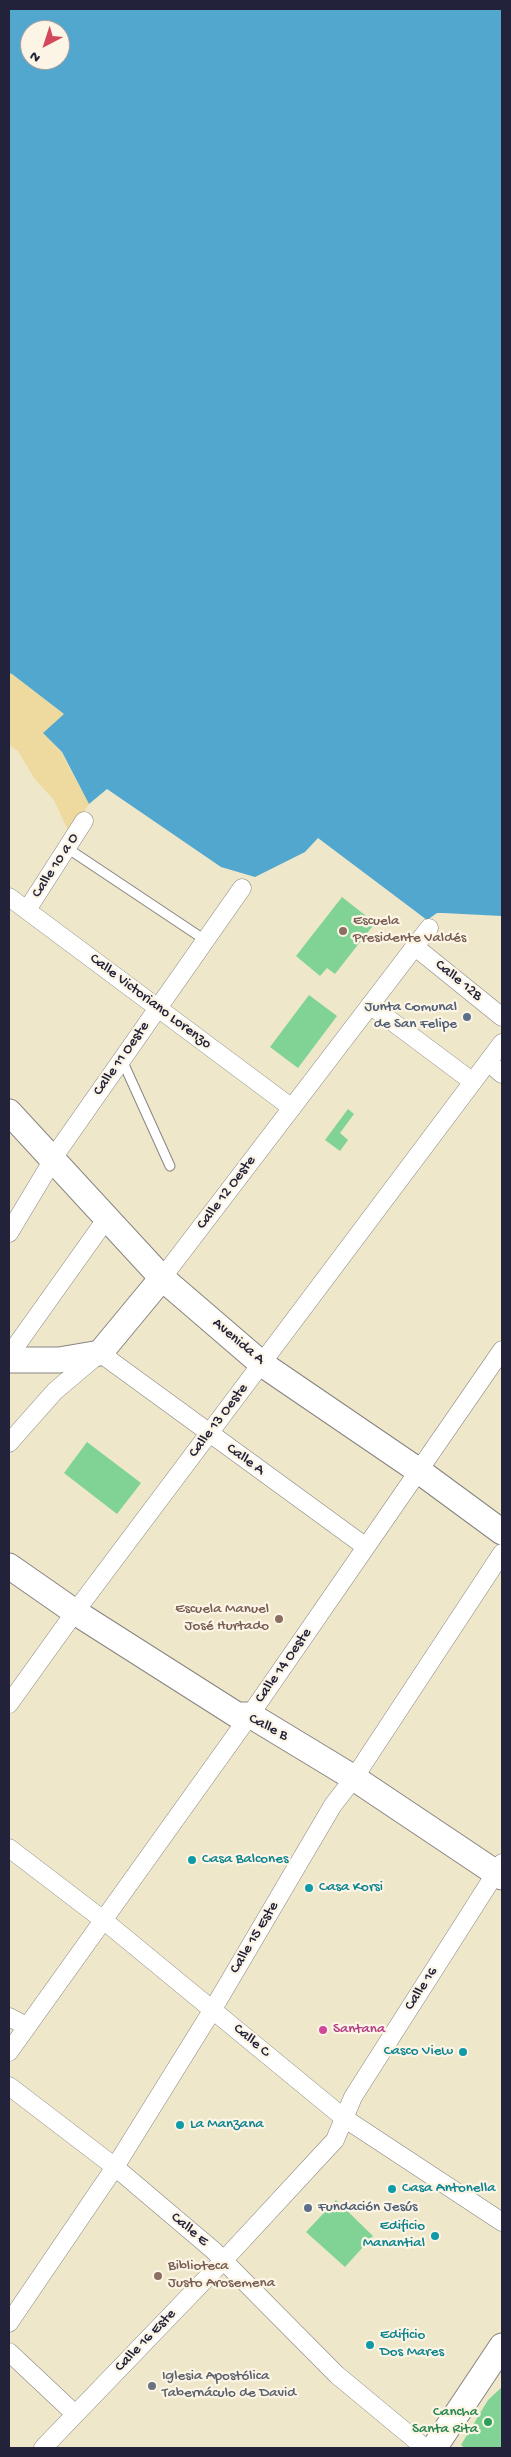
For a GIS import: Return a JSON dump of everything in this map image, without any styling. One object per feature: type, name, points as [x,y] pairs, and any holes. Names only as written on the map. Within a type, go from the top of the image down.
[{"type":"street","name":"Calle 10 a O","points":[[27,910],[84,821]]},
{"type":"street","name":"Calle 11 Oeste","points":[[9,1233],[54,1159],[242,888]]},
{"type":"street","name":"Calle Victoriano Lorenzo","points":[[9,896],[292,1108]]},
{"type":"street","name":"Calle 12 Oeste","points":[[9,1444],[55,1391],[100,1353],[162,1278],[429,928]]},
{"type":"street","name":"Calle 12B","points":[[414,946],[502,1016]]},
{"type":"street","points":[[370,1006],[473,1082]]},
{"type":"street","name":"Calle 13 Oeste","points":[[9,1704],[75,1612],[502,1043]]},
{"type":"street","points":[[488,1062],[502,1074]]},
{"type":"street","name":"Avenida A","points":[[9,1112],[162,1278],[262,1364],[419,1471],[502,1532]]},
{"type":"street","points":[[100,1353],[60,1360],[10,1360],[13,1350],[107,1218]]},
{"type":"street","name":"Calle 14 Oeste","points":[[9,2052],[102,1919],[250,1715],[502,1350]]},
{"type":"street","name":"Calle A","points":[[100,1353],[366,1547]]},
{"type":"street","name":"Calle 15 Este","points":[[9,2323],[115,2167],[213,2009],[333,1805],[354,1778],[502,1553]]},
{"type":"street","name":"Calle B","points":[[9,1566],[75,1612],[237,1715],[250,1715],[354,1778],[500,1871]]},
{"type":"street","name":"Calle C","points":[[9,1848],[102,1919],[344,2118],[502,2222]]},
{"type":"street","name":"Calle 16","points":[[344,2118],[353,2097],[500,1871]]},
{"type":"street","points":[[9,2017],[26,2026]]},
{"type":"street","name":"Calle E","points":[[9,2086],[115,2167],[213,2250],[337,2375],[425,2448]]},
{"type":"street","name":"Calle 16 Este","points":[[43,2448],[223,2262],[335,2140],[344,2118]]},
{"type":"street","points":[[434,2448],[502,2346]]},
{"type":"street","points":[[9,2352],[75,2414]]},
{"type":"lane","points":[[67,848],[205,940]]},
{"type":"lane","points":[[122,1060],[170,1166]]},
{"type":"green space","points":[[342,897],[375,923],[335,974],[327,968],[320,976],[296,956]]},
{"type":"green space","points":[[309,995],[337,1016],[298,1068],[270,1047]]},
{"type":"green space","points":[[348,1109],[354,1114],[340,1133],[348,1140],[340,1151],[325,1140]]},
{"type":"green space","points":[[87,1442],[141,1483],[117,1514],[64,1473]]},
{"type":"green space","points":[[336,2200],[373,2236],[345,2267],[306,2232]]},
{"type":"green space","name":"Cancha Santa Rita","points":[[502,2387],[502,2448],[465,2448],[461,2445],[488,2400]]},
{"type":"sand","points":[[9,673],[64,714],[43,733],[61,752],[89,804],[70,835],[54,800],[34,778],[18,751],[9,745]]},
{"type":"water","points":[[9,9],[502,9],[502,916],[437,913],[427,920],[318,838],[305,852],[255,877],[221,867],[107,789],[89,804],[62,752],[43,733],[64,714],[9,673]]},
{"type":"place","name":"Escuela Presidente Valdés","points":[[343,931]]},
{"type":"place","name":"Junta Comunal de San Felipe","points":[[467,1017]]},
{"type":"place","name":"Escuela Manuel José Hurtado","points":[[279,1619]]},
{"type":"place","name":"Casa Balcones","points":[[192,1860]]},
{"type":"place","name":"Casa Korsi","points":[[309,1888]]},
{"type":"place","name":"Santana","points":[[323,2030]]},
{"type":"place","name":"Casco View","points":[[463,2052]]},
{"type":"place","name":"La Manzana","points":[[180,2125]]},
{"type":"place","name":"Casa Antonella","points":[[392,2189]]},
{"type":"place","name":"Fundación Jesús","points":[[308,2208]]},
{"type":"place","name":"Edificio Manantial","points":[[435,2236]]},
{"type":"place","name":"Biblioteca Justo Arosemena","points":[[158,2276]]},
{"type":"place","name":"Edificio Dos Mares","points":[[370,2345]]},
{"type":"place","name":"Iglesia Apostólica Tabernáculo de David","points":[[152,2386]]},
{"type":"place","name":"Cancha Santa Rita","points":[[488,2422]]}]
